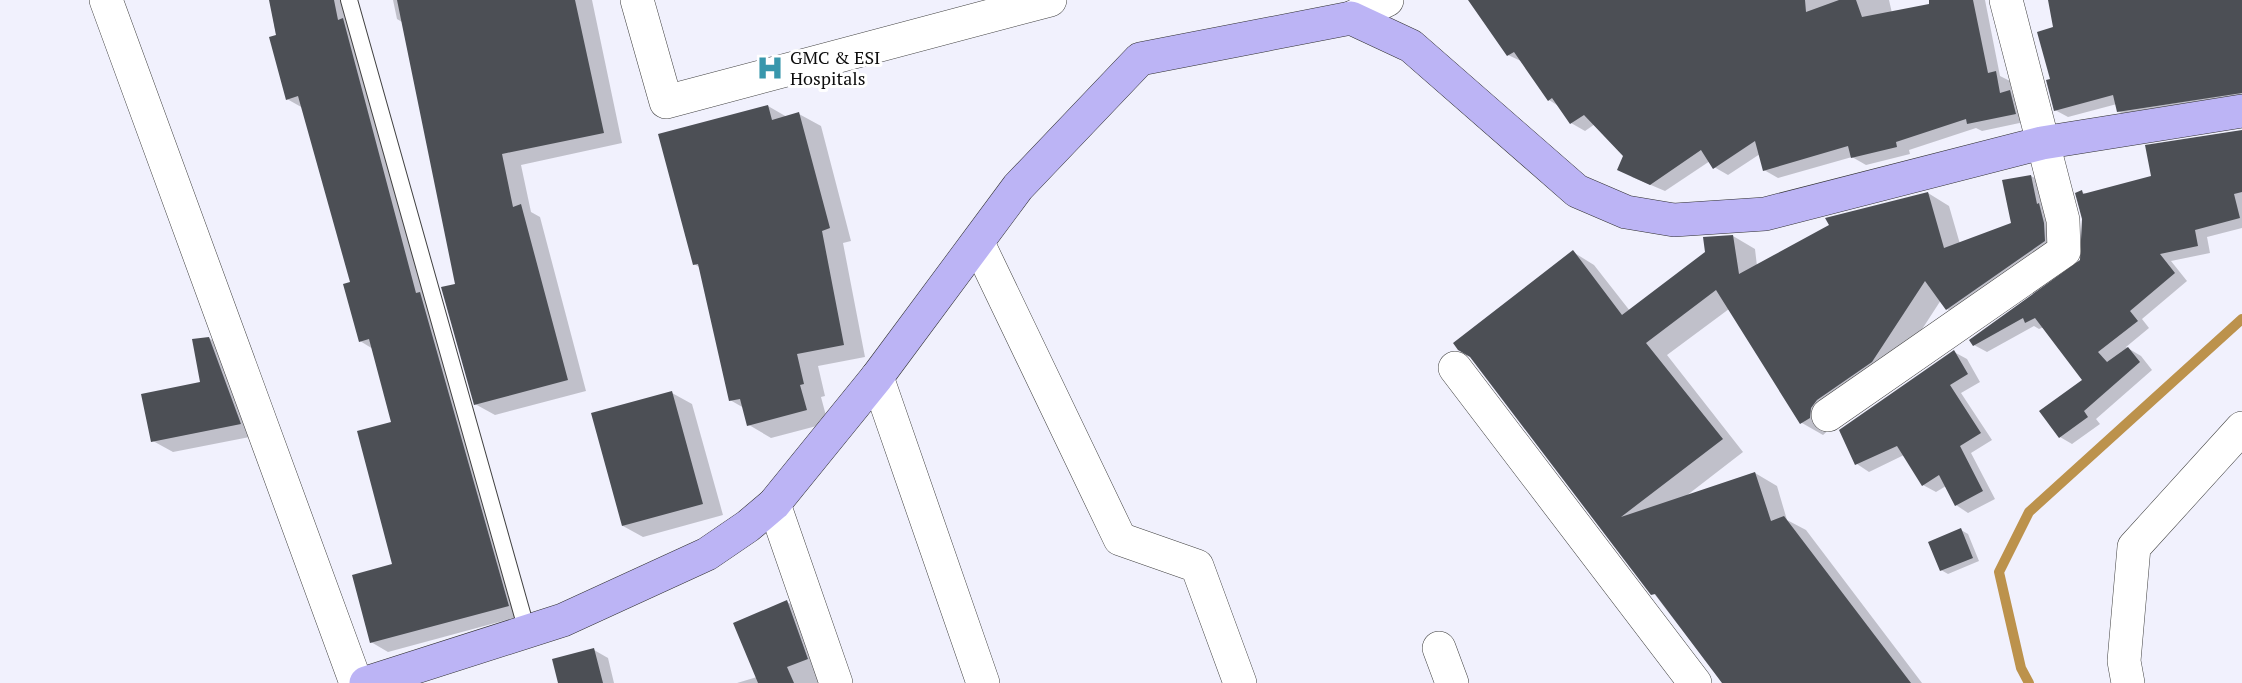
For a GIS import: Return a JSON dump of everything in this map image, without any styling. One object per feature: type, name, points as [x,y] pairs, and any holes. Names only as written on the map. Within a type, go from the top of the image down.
[{"type":"street","points":[[106,0],[356,683]]},
{"type":"street","points":[[637,0],[666,102],[1050,0]]},
{"type":"street","points":[[366,683],[428,674],[527,631],[610,600],[707,554],[748,526],[774,504],[877,377],[1018,187],[1140,59],[1351,18],[1387,0]]},
{"type":"street","points":[[1828,415],[2064,251],[2063,220],[2006,0]]},
{"type":"street","points":[[1351,18],[1411,46],[1577,191],[1626,212],[1674,220],[1765,214],[2042,143],[2242,111]]},
{"type":"street","points":[[978,243],[1120,539],[1197,566],[1240,683]]},
{"type":"street","points":[[1455,368],[1695,683]]},
{"type":"street","points":[[877,377],[983,683]]},
{"type":"street","points":[[2128,683],[2124,661],[2134,547],[2237,445]]},
{"type":"street","points":[[774,504],[836,683]]},
{"type":"street","points":[[1439,648],[1452,683]]},
{"type":"lane","points":[[349,0],[527,631]]},
{"type":"building","points":[[269,0],[334,0],[338,20],[343,18],[416,293],[420,292],[509,606],[370,643],[352,575],[392,564],[357,431],[391,422],[369,339],[359,342],[343,284],[350,282],[298,96],[286,100],[269,37],[276,35]]},
{"type":"building","points":[[397,0],[575,0],[604,133],[502,154],[513,207],[521,204],[568,380],[474,405],[441,287],[455,284]]},
{"type":"building","points":[[1468,0],[1805,0],[1806,12],[1839,0],[1856,0],[1862,17],[1929,4],[1929,0],[1973,0],[1988,73],[1996,71],[2000,93],[2010,90],[2016,114],[1967,124],[1966,119],[1896,142],[1897,147],[1851,158],[1848,146],[1763,171],[1755,141],[1713,169],[1701,150],[1650,185],[1617,170],[1623,156],[1584,115],[1570,124],[1552,98],[1548,101],[1514,52],[1507,56]]},
{"type":"building","points":[[2048,0],[2242,0],[2242,93],[2117,112],[2113,95],[2054,111],[2046,80],[2050,79],[2037,32],[2053,27]]},
{"type":"building","points":[[768,105],[772,120],[799,112],[830,228],[822,231],[844,345],[797,354],[804,384],[800,385],[807,410],[747,426],[740,399],[729,401],[698,264],[693,265],[658,134]]},
{"type":"building","points":[[2242,130],[2242,192],[2234,194],[2240,218],[2195,230],[2198,246],[2160,254],[2175,273],[2130,311],[2138,321],[2098,352],[2107,362],[2128,347],[2140,362],[2084,411],[2088,417],[2059,438],[2039,411],[2082,380],[2035,318],[2025,323],[2023,318],[1973,346],[1969,340],[2080,260],[2082,219],[2075,193],[2082,190],[2083,194],[2151,176],[2145,145]]},
{"type":"building","points":[[2031,175],[2044,223],[2045,241],[1946,310],[1925,281],[1872,362],[1817,400],[1811,408],[1810,418],[1800,424],[1716,290],[1646,343],[1723,439],[1621,517],[1755,472],[1771,521],[1784,516],[1911,683],[1722,683],[1655,594],[1651,595],[1470,357],[1458,350],[1453,343],[1573,250],[1622,315],[1705,252],[1703,237],[1733,235],[1739,274],[1829,225],[1825,218],[1928,192],[1944,248],[2011,223],[2002,180]]},
{"type":"building","points":[[209,337],[241,424],[151,442],[141,394],[200,382],[192,339]]},
{"type":"building","points":[[1954,350],[1968,374],[1950,385],[1981,433],[1960,446],[1983,491],[1955,506],[1939,475],[1922,486],[1897,446],[1855,465],[1839,430]]},
{"type":"building","points":[[672,391],[703,504],[622,526],[591,413]]},
{"type":"building","points":[[1961,528],[1973,558],[1940,571],[1928,542]]},
{"type":"building","points":[[787,600],[808,659],[787,667],[794,683],[758,683],[733,623]]},
{"type":"building","points":[[594,648],[603,683],[558,683],[552,659]]},
{"type":"waterway","points":[[2029,683],[2021,668],[1999,572],[2029,512],[2242,319]]},
{"type":"place","name":"GMC & ESI Hospitals","points":[[770,68]]}]
